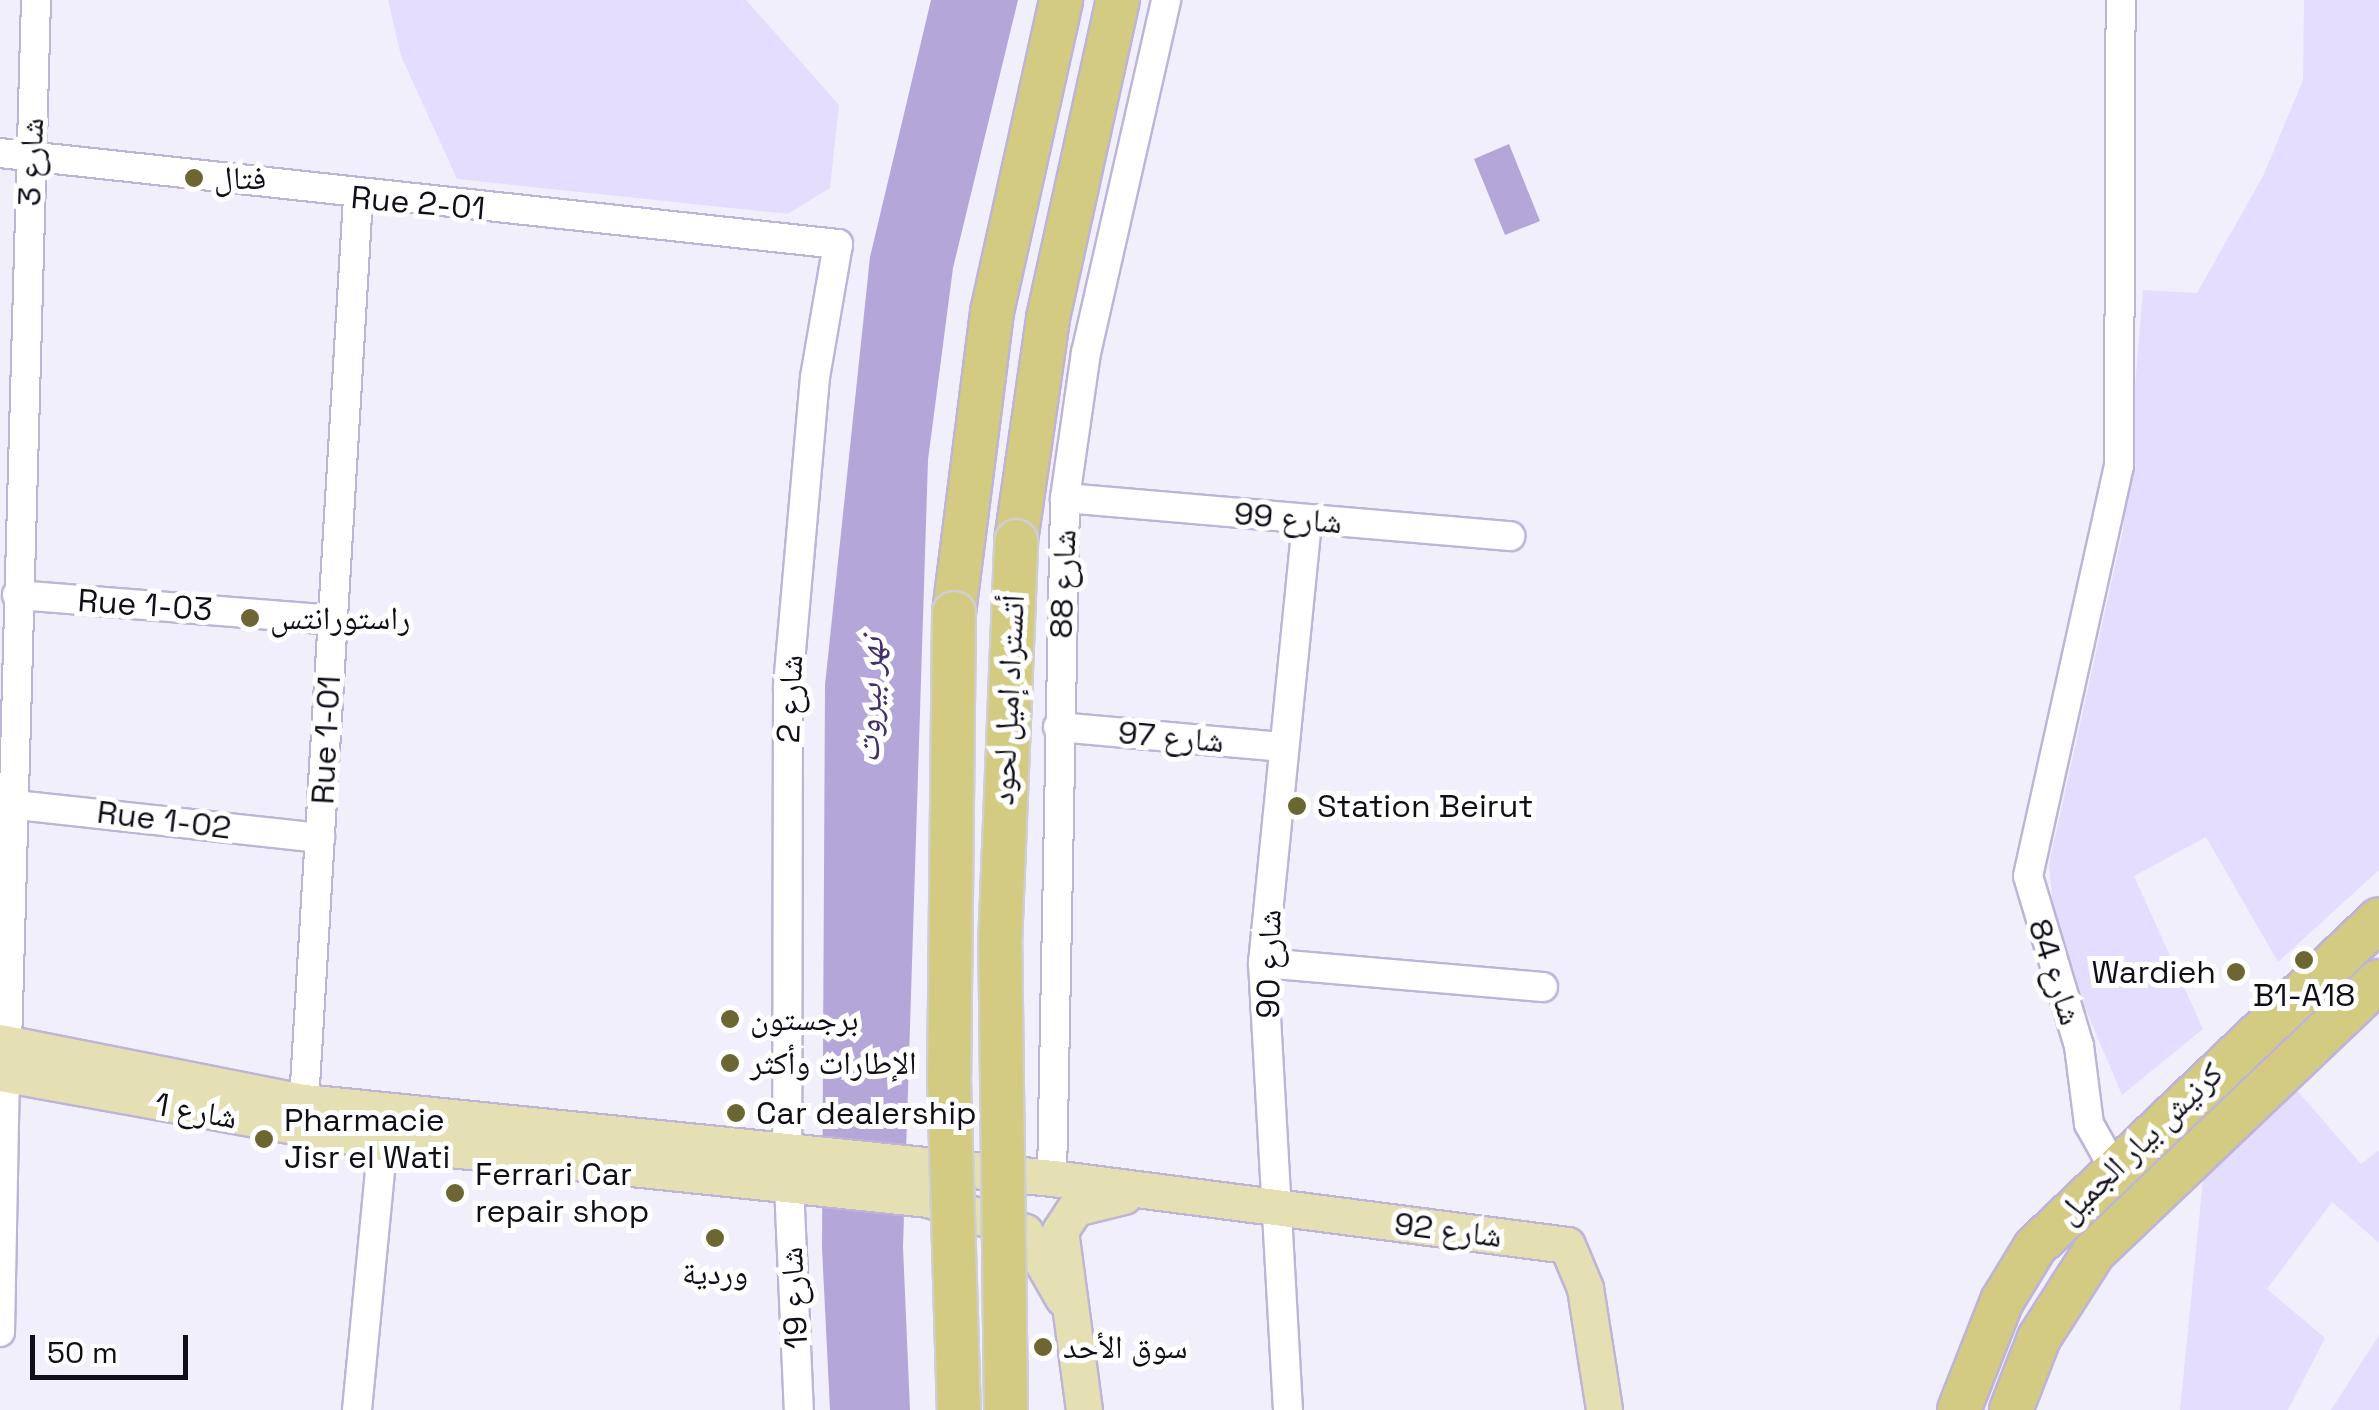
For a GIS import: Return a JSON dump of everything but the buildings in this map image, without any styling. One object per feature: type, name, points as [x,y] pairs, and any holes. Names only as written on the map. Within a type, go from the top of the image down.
[{"type":"highway","name":"أتستراد إميل لحود","points":[[959,1410],[949,1079],[954,613],[992,312],[1061,0]]},
{"type":"highway","name":"أتستراد إميل لحود","points":[[1006,1410],[1000,946],[1016,541],[1048,318],[1118,0]]},
{"type":"highway","name":"كرنيش بيار الجميل","points":[[1959,1410],[2002,1301],[2034,1247],[2112,1166],[2379,918]]},
{"type":"highway","name":"كرنيش بيار الجميل","points":[[2011,1410],[2039,1338],[2094,1252],[2379,981]]},
{"type":"main road","name":"شارع 1","points":[[2,1073],[304,1102],[799,1172]]},
{"type":"main road","name":"شارع 1","points":[[2,1073],[382,1142],[799,1172]]},
{"type":"main road","points":[[799,1172],[928,1186],[1052,1178],[1160,1195]]},
{"type":"main road","points":[[928,1186],[1026,1232],[1064,1298]]},
{"type":"main road","points":[[1084,1410],[1064,1298],[1060,1231],[1075,1208],[1160,1195]]},
{"type":"main road","name":"شارع 92","points":[[1160,1195],[1567,1245],[1585,1288],[1604,1410]]},
{"type":"street","name":"شارع 3","points":[[0,1332],[8,804],[36,0]]},
{"type":"street","name":"شارع 88","points":[[1052,1178],[1058,727],[1066,498],[1086,353],[1166,0]]},
{"type":"street","name":"شارع 84","points":[[2112,1166],[2090,1124],[2079,1046],[2030,895],[2119,466],[2121,0]]},
{"type":"street","name":"Rue 2-01","points":[[0,153],[358,198],[838,244]]},
{"type":"street","name":"Rue 1-01","points":[[304,1102],[358,198]]},
{"type":"street","name":"شارع 2","points":[[799,1172],[788,688],[816,377],[838,244]]},
{"type":"street","name":"شارع 99","points":[[1066,498],[1510,536]]},
{"type":"street","name":"شارع 90","points":[[1288,1410],[1280,1211],[1263,963],[1306,520]]},
{"type":"street","name":"Rue 1-03","points":[[16,595],[333,620]]},
{"type":"street","name":"شارع 97","points":[[1058,727],[1284,747]]},
{"type":"street","name":"Rue 1-02","points":[[8,804],[320,838]]},
{"type":"street","points":[[1263,963],[1543,986]]},
{"type":"street","points":[[358,1410],[382,1142]]},
{"type":"street","name":"شارع 19","points":[[799,1172],[799,1410]]},
{"type":"shaded area","points":[[388,0],[746,0],[839,105],[830,188],[788,214],[457,179],[401,56]]},
{"type":"shaded area","points":[[2304,0],[2379,0],[2379,870],[2278,962],[2206,837],[2134,876],[2203,1029],[2122,1095],[2056,940],[2049,864],[2123,530],[2143,290],[2197,293],[2263,176],[2303,80]]},
{"type":"shaded area","points":[[2289,1081],[2361,1164],[2379,1150],[2379,1243],[2332,1202],[2267,1289],[2325,1338],[2288,1410],[2180,1410],[2203,1180]]},
{"type":"shaded area","points":[[2379,1335],[2379,1410],[2331,1410]]},
{"type":"water","name":"نهر بيروت","points":[[931,0],[1018,0],[953,268],[928,460],[903,1247],[910,1410],[830,1410],[822,1248],[825,685],[870,257]]},
{"type":"water","points":[[1509,144],[1540,221],[1505,235],[1474,159]]},
{"type":"place","name":"فتال","points":[[194,178]]},
{"type":"place","name":"راستورانتس","points":[[250,618]]},
{"type":"place","name":"Station Beirut","points":[[1297,806]]},
{"type":"place","name":"B1-A18","points":[[2304,960]]},
{"type":"place","name":"Wardieh","points":[[2236,972]]},
{"type":"place","name":"برجستون","points":[[730,1019]]},
{"type":"place","name":"الإطارات وأكثر","points":[[730,1063]]},
{"type":"place","name":"Car dealership","points":[[736,1113]]},
{"type":"place","name":"Pharmacie Jisr el Wati","points":[[264,1139]]},
{"type":"place","name":"Ferrari Car repair shop","points":[[455,1193]]},
{"type":"place","name":"وردية","points":[[715,1238]]},
{"type":"place","name":"سوق الأحد","points":[[1043,1347]]}]
